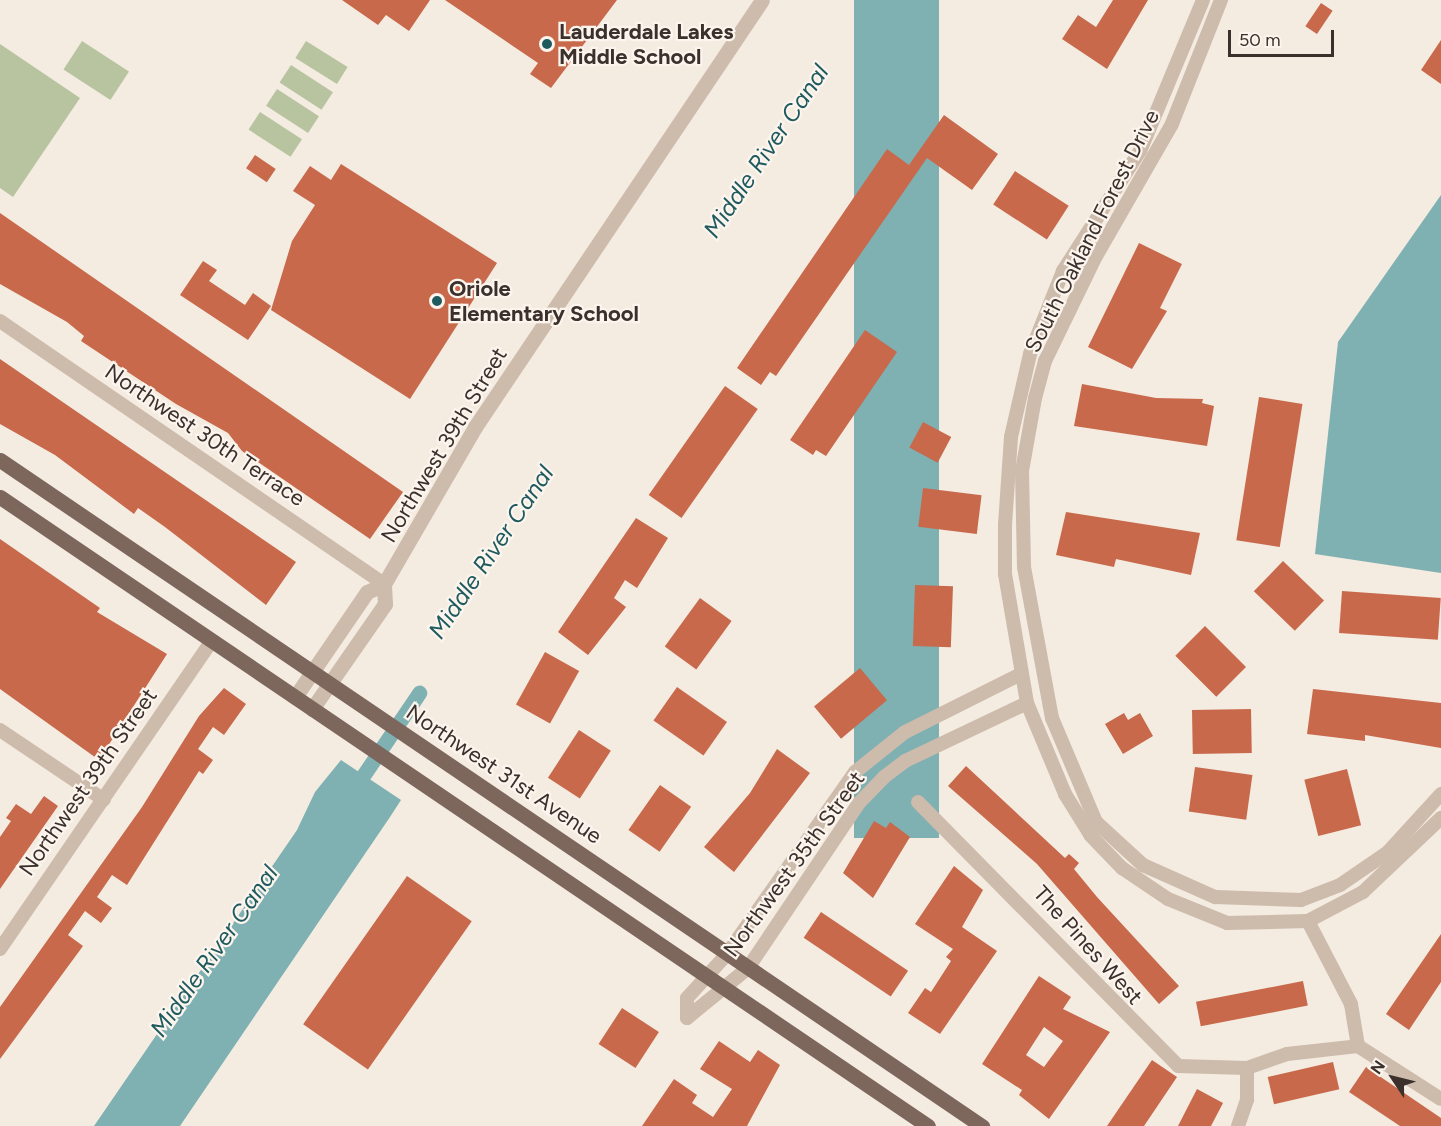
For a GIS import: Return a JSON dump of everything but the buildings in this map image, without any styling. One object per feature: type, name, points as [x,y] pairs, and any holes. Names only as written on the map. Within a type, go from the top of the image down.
[{"type":"main road","name":"Northwest 31st Avenue","points":[[0,460],[982,1126]]},
{"type":"main road","points":[[0,497],[928,1126]]},
{"type":"street","name":"Northwest 39th Street","points":[[312,709],[385,604],[384,584],[475,427],[762,0]]},
{"type":"street","points":[[1203,0],[1140,151],[1063,271],[1030,354],[1011,437],[1006,496],[1005,574],[1027,703],[1065,794],[1091,836],[1122,868],[1168,899],[1227,923],[1308,921],[1363,892],[1441,818]]},
{"type":"street","name":"South Oakland Forest Drive","points":[[1221,0],[1172,124],[1081,287],[1045,361],[1035,398],[1022,471],[1024,567],[1052,718],[1096,822],[1143,865],[1215,897],[1300,900],[1340,885],[1388,852],[1441,794]]},
{"type":"street","name":"Northwest 30th Terrace","points":[[0,321],[384,584]]},
{"type":"street","name":"Northwest 39th Street","points":[[296,697],[367,592],[384,584]]},
{"type":"street","name":"Northwest 39th Street","points":[[0,949],[212,640]]},
{"type":"street","points":[[705,975],[728,953],[855,772],[905,732],[1021,674]]},
{"type":"street","name":"Northwest 35th Street","points":[[705,975],[687,998],[687,1018],[726,989],[748,968],[859,803],[884,777],[905,761],[1027,703]]},
{"type":"street","points":[[0,730],[104,800]]},
{"type":"street","name":"The Pines West","points":[[918,802],[1012,892],[1156,1050],[1178,1066],[1247,1068],[1287,1054],[1358,1046]]},
{"type":"street","points":[[1308,921],[1351,1004],[1358,1046],[1441,1099]]},
{"type":"street","points":[[1238,1126],[1247,1100],[1247,1068]]},
{"type":"green space","points":[[82,41],[129,71],[110,100],[63,70]]},
{"type":"green space","points":[[306,41],[348,67],[337,84],[295,58]]},
{"type":"green space","points":[[0,44],[80,98],[13,197],[0,188]]},
{"type":"green space","points":[[291,65],[333,92],[321,110],[280,83]]},
{"type":"green space","points":[[277,89],[319,116],[308,133],[266,106]]},
{"type":"green space","points":[[260,112],[302,139],[290,157],[249,130]]},
{"type":"water","points":[[854,0],[939,0],[939,838],[854,838]]},
{"type":"water","points":[[1441,195],[1441,573],[1315,554],[1338,342]]},
{"type":"water","points":[[341,760],[401,800],[390,817],[180,1126],[94,1126],[297,830],[315,792]]},
{"type":"waterway","name":"Middle River Canal","points":[[352,792],[419,693]]},
{"type":"place","name":"Lauderdale Lakes Middle School","points":[[547,44]]},
{"type":"place","name":"Oriole Elementary School","points":[[437,301]]}]
